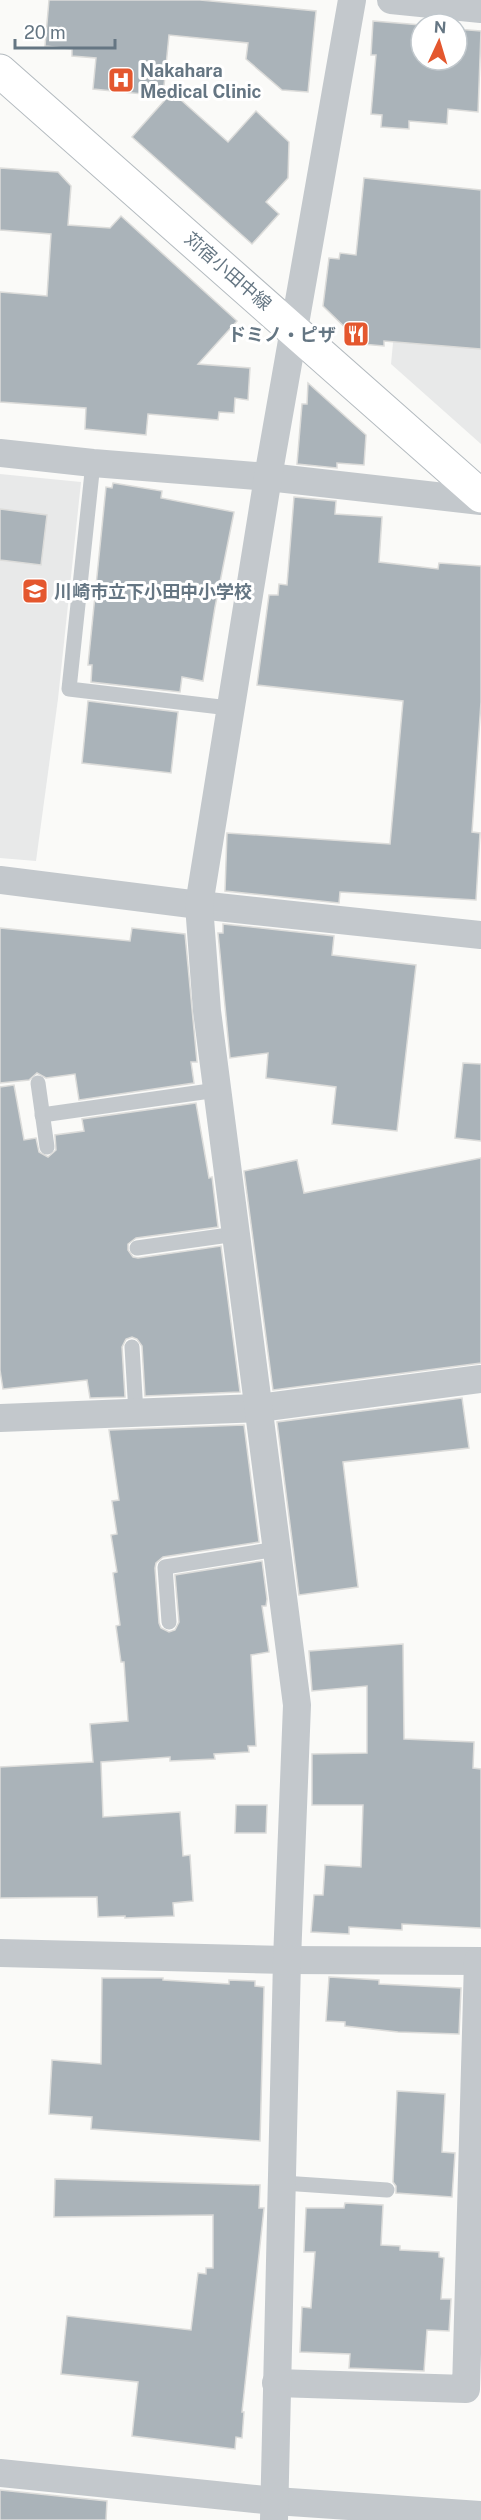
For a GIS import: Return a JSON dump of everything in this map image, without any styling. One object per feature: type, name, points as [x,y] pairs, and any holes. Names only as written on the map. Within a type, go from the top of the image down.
[{"type":"street","points":[[274,2511],[287,1960],[297,1705],[207,1011],[199,905],[268,477],[352,0]]},
{"type":"street","points":[[391,0],[481,9]]},
{"type":"street","name":"苅宿小田中線","points":[[0,71],[481,496]]},
{"type":"street","points":[[0,453],[268,477],[481,501]]},
{"type":"street","points":[[0,880],[199,905],[481,935]]},
{"type":"street","points":[[0,1418],[259,1408],[481,1379]]},
{"type":"street","points":[[0,1953],[287,1960],[480,1961],[466,2389],[276,2383]]},
{"type":"street","points":[[0,2473],[274,2511],[481,2515]]},
{"type":"lane","points":[[93,463],[69,689],[229,708]]},
{"type":"lane","points":[[38,1083],[47,1147]]},
{"type":"lane","points":[[42,1115],[217,1090]]},
{"type":"lane","points":[[137,1248],[236,1234]]},
{"type":"lane","points":[[132,1347],[136,1413]]},
{"type":"lane","points":[[169,1622],[165,1567],[277,1550]]},
{"type":"lane","points":[[283,2183],[387,2190]]},
{"type":"shaded area","points":[[401,258],[481,266],[481,444],[391,364]]},
{"type":"shaded area","name":"川崎市立下小田中小学校","points":[[0,474],[81,482],[58,699],[36,861],[0,858]]},
{"type":"building","points":[[49,0],[200,0],[316,11],[308,92],[282,90],[246,59],[248,43],[169,35],[163,96],[93,89],[96,58],[72,56],[72,49],[45,46]]},
{"type":"building","points":[[373,21],[409,24],[409,72],[469,72],[469,30],[481,31],[478,112],[448,109],[447,124],[409,121],[409,129],[381,127],[382,115],[371,114],[376,55],[371,55]]},
{"type":"building","points":[[172,92],[228,142],[256,111],[289,142],[288,178],[266,202],[279,214],[252,244],[132,137]]},
{"type":"building","points":[[0,168],[58,172],[71,186],[68,225],[110,228],[121,216],[237,321],[198,364],[250,368],[248,400],[235,398],[234,413],[219,412],[218,420],[148,414],[146,435],[85,429],[86,408],[0,402],[0,292],[47,296],[51,234],[0,230]]},
{"type":"building","points":[[364,178],[481,190],[481,349],[384,341],[384,346],[362,344],[323,306],[329,258],[339,259],[340,253],[356,255]]},
{"type":"building","points":[[308,383],[366,435],[364,465],[337,463],[337,468],[297,464],[302,404],[307,404]]},
{"type":"building","points":[[113,483],[162,491],[161,498],[234,512],[203,681],[182,677],[180,692],[91,682],[92,665],[88,665],[106,487],[112,488]]},
{"type":"building","points":[[294,497],[336,501],[335,514],[382,517],[379,562],[438,569],[439,563],[481,566],[481,702],[472,832],[480,833],[476,900],[340,892],[339,903],[225,891],[227,833],[390,844],[403,701],[257,685],[269,595],[278,595],[279,584],[287,585]]},
{"type":"building","points":[[0,509],[47,515],[41,565],[0,560]]},
{"type":"building","points":[[88,701],[178,712],[171,773],[82,763]]},
{"type":"building","points":[[223,924],[334,936],[332,955],[416,965],[397,1131],[332,1124],[336,1087],[266,1078],[268,1053],[230,1058],[218,933],[223,933]]},
{"type":"building","points":[[0,928],[130,941],[132,928],[185,934],[197,1062],[191,1062],[194,1083],[79,1100],[75,1074],[46,1078],[37,1073],[29,1080],[0,1083]]},
{"type":"building","points":[[463,1063],[481,1064],[481,1141],[455,1138]]},
{"type":"building","points":[[14,1085],[24,1140],[36,1138],[39,1152],[48,1157],[56,1150],[55,1135],[84,1131],[82,1119],[196,1103],[209,1178],[212,1177],[218,1227],[136,1238],[128,1244],[128,1250],[133,1257],[138,1258],[221,1246],[240,1392],[145,1396],[142,1346],[137,1339],[132,1337],[126,1339],[122,1347],[125,1397],[90,1398],[87,1380],[3,1389],[0,1370],[0,1087]]},
{"type":"building","points":[[481,1158],[481,1363],[273,1390],[244,1171],[297,1160],[304,1193]]},
{"type":"building","points":[[462,1398],[469,1448],[343,1462],[358,1587],[299,1595],[277,1422]]},
{"type":"building","points":[[244,1425],[259,1542],[163,1557],[156,1563],[155,1568],[159,1623],[161,1628],[169,1632],[175,1630],[179,1622],[175,1575],[262,1561],[267,1599],[266,1606],[262,1606],[269,1652],[251,1655],[256,1746],[248,1746],[249,1752],[214,1754],[215,1759],[170,1761],[170,1757],[101,1762],[103,1817],[180,1812],[183,1856],[190,1855],[193,1901],[173,1903],[174,1916],[125,1918],[125,1916],[98,1917],[97,1897],[0,1898],[0,1767],[93,1762],[90,1724],[128,1721],[124,1662],[121,1662],[116,1626],[120,1625],[113,1573],[117,1572],[111,1535],[117,1534],[112,1501],[119,1500],[109,1430]]},
{"type":"building","points":[[403,1644],[404,1739],[474,1742],[473,1768],[481,1769],[481,1928],[402,1924],[402,1930],[349,1927],[349,1934],[311,1932],[314,1895],[323,1895],[325,1865],[361,1867],[363,1805],[312,1805],[312,1754],[367,1753],[367,1686],[312,1691],[309,1651]]},
{"type":"building","points":[[236,1805],[267,1805],[266,1833],[235,1833]]},
{"type":"building","points":[[329,1977],[379,1980],[379,1984],[461,1988],[459,2034],[398,2032],[345,2026],[345,2022],[326,2021]]},
{"type":"building","points":[[102,1978],[163,1978],[163,1980],[229,1984],[229,1980],[255,1981],[255,1986],[264,1987],[260,2141],[91,2129],[92,2117],[49,2114],[52,2060],[101,2064]]},
{"type":"building","points":[[397,2091],[445,2094],[442,2152],[455,2153],[452,2197],[396,2193],[396,2186],[393,2182]]},
{"type":"building","points":[[55,2179],[260,2185],[259,2208],[264,2208],[242,2412],[244,2412],[242,2438],[236,2437],[235,2449],[132,2436],[138,2382],[61,2374],[67,2316],[191,2330],[198,2273],[206,2274],[206,2268],[213,2268],[213,2215],[54,2217]]},
{"type":"building","points":[[345,2203],[383,2205],[381,2245],[400,2246],[400,2250],[439,2252],[439,2257],[444,2258],[441,2299],[451,2299],[449,2331],[427,2330],[424,2371],[349,2368],[350,2354],[300,2352],[302,2307],[311,2308],[315,2252],[304,2252],[306,2208],[344,2208]]},
{"type":"building","points":[[0,2490],[107,2501],[106,2520],[0,2520]]},
{"type":"place","name":"Nakahara Medical Clinic","points":[[121,80]]},
{"type":"place","name":"ドミノ・ピザ","points":[[356,334]]},
{"type":"place","name":"川崎市立下小田中小学校","points":[[35,591]]}]
